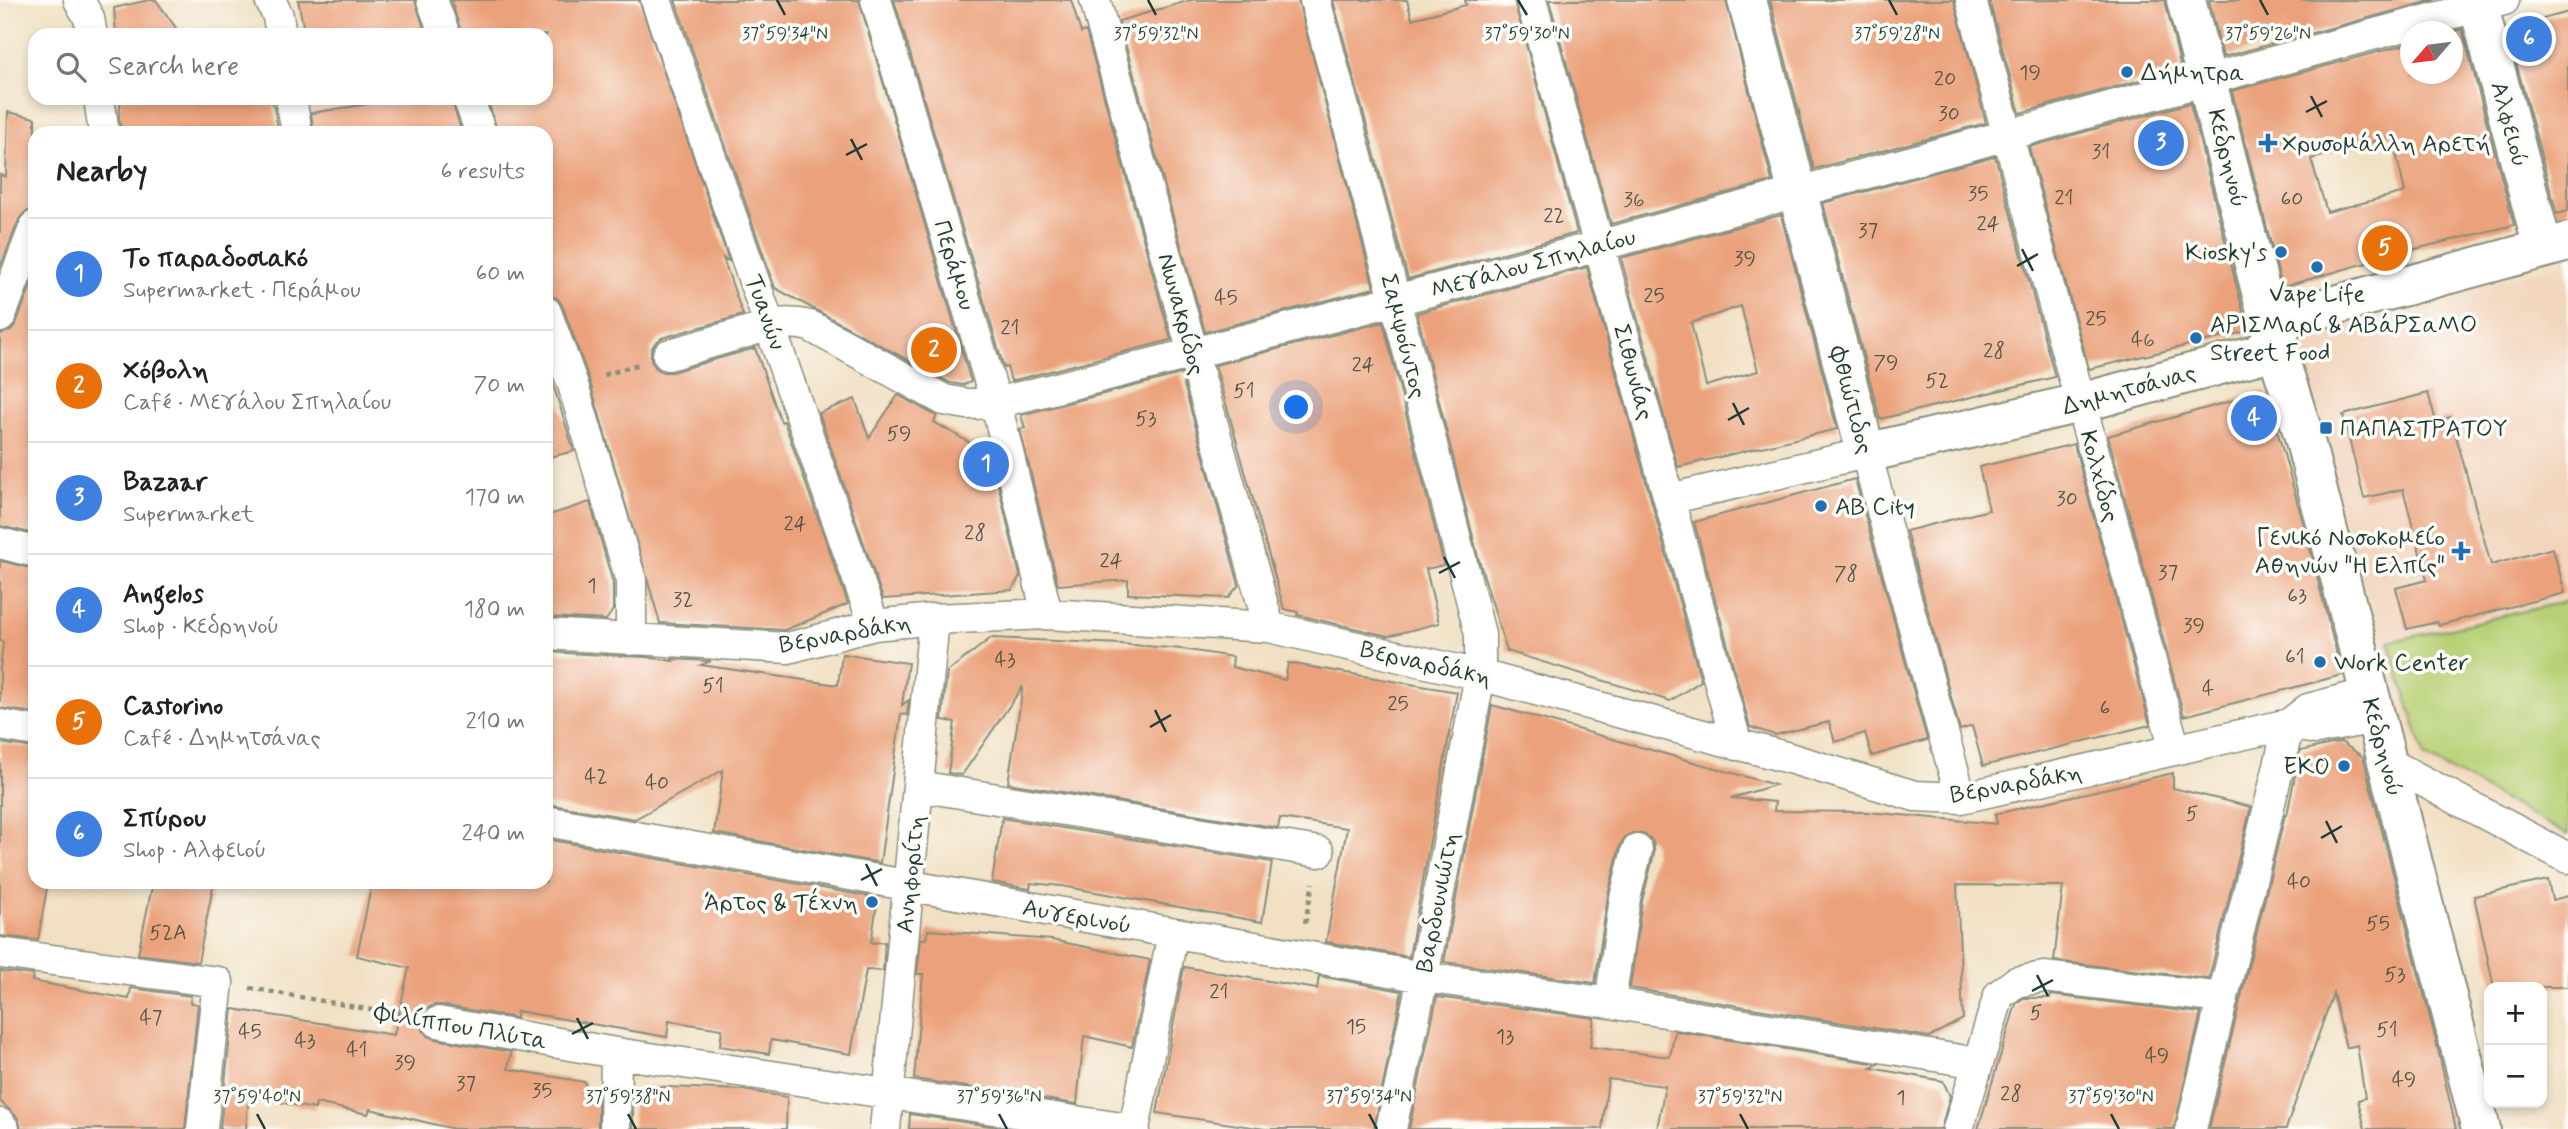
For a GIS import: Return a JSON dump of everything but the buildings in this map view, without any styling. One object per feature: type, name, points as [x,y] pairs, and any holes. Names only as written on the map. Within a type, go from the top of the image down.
[{"type":"street","points":[[79,0],[89,18],[91,28]]},
{"type":"street","points":[[270,0],[278,16],[280,28]]},
{"type":"street","points":[[432,0],[442,28]]},
{"type":"street","name":"Τυανών","points":[[656,0],[874,625]]},
{"type":"street","name":"Περάμου","points":[[876,0],[996,403],[1047,614]]},
{"type":"street","name":"Νωνακρίδος","points":[[1095,0],[1269,627]]},
{"type":"street","name":"Σαμψούντος","points":[[1315,0],[1395,299],[1480,634],[1480,675]]},
{"type":"street","name":"Σιθωνίας","points":[[1531,0],[1737,745]]},
{"type":"street","name":"Φθιώτιδος","points":[[1747,0],[1866,453],[1961,798]]},
{"type":"street","name":"Κολχίδος","points":[[1971,0],[2175,750]]},
{"type":"street","name":"Κεδρηνού","points":[[2186,0],[2274,342],[2303,433],[2481,1129]]},
{"type":"street","name":"Μεγάλου Σπηλαίου","points":[[668,355],[771,325],[782,323],[810,326],[944,400],[967,404],[996,403],[1193,354],[1599,246],[2487,2]]},
{"type":"street","name":"Αλφειού","points":[[2487,2],[2555,245]]},
{"type":"street","points":[[100,105],[103,126]]},
{"type":"street","points":[[292,105],[296,126]]},
{"type":"street","points":[[471,105],[478,126]]},
{"type":"street","points":[[0,317],[28,244]]},
{"type":"street","name":"Δημητσάνας","points":[[1669,499],[2080,402],[2257,355],[2274,342],[2287,318],[2555,245]]},
{"type":"street","points":[[553,331],[573,385],[631,580],[631,640]]},
{"type":"street","points":[[0,542],[28,550]]},
{"type":"street","name":"Βερναρδάκη","points":[[553,634],[788,648],[874,625],[934,619],[1047,614],[1269,627],[1480,675],[1915,796],[1961,798],[2289,724],[2316,729],[2373,706]]},
{"type":"street","name":"Ανηφορίτη","points":[[885,1129],[934,619]]},
{"type":"street","name":"Βαρδουνιώτη","points":[[1391,1129],[1423,977],[1480,675]]},
{"type":"street","points":[[0,724],[28,730]]},
{"type":"street","points":[[2191,1129],[2289,724]]},
{"type":"street","points":[[2387,762],[2568,858]]},
{"type":"street","points":[[918,786],[1319,852]]},
{"type":"street","name":"Αυγερινού","points":[[553,822],[1423,977],[1610,1003],[1978,1063]]},
{"type":"street","points":[[1610,1003],[1626,898],[1637,850]]},
{"type":"street","points":[[1134,1129],[1173,933]]},
{"type":"street","points":[[0,953],[218,982],[202,1129]]},
{"type":"street","points":[[1958,1129],[1998,995],[2015,982],[2044,977],[2223,998]]},
{"type":"street","name":"Φιλίππου Πλύτα","points":[[438,1022],[616,1053],[1129,1129]]},
{"type":"street","points":[[615,1129],[616,1053]]},
{"type":"street","points":[[0,1124],[4,1129]]},
{"type":"path","points":[[573,385],[668,355]]},
{"type":"path","points":[[1299,955],[1319,852]]},
{"type":"path","name":"Φιλίππου Πλύτα","points":[[218,982],[438,1022]]},
{"type":"shaded area","name":"Γενικό Νοσοκομείο Αθηνών \"Η Ελπίς\"","points":[[2568,262],[2568,845],[2420,763],[2287,340]]},
{"type":"green space","points":[[2568,601],[2568,835],[2425,757],[2389,642]]},
{"type":"place","name":"Σπύρου","points":[[2529,39]]},
{"type":"place","name":"Δήμητρα","points":[[2127,72]]},
{"type":"place","name":"Bazaar","points":[[2161,143]]},
{"type":"place","name":"Χρυσομάλλη Αρετή","points":[[2268,143]]},
{"type":"place","name":"Castorino","points":[[2385,248]]},
{"type":"place","name":"Kiosky's","points":[[2281,252]]},
{"type":"place","name":"Vape Life","points":[[2317,267]]},
{"type":"place","name":"ΑΡΙΣΜαρί & ΑΒάΡΣαΜΟ Street Food","points":[[2196,338]]},
{"type":"place","name":"Χόβολη","points":[[934,350]]},
{"type":"place","name":"Angelos","points":[[2254,418]]},
{"type":"place","name":"ΠΑΠΑΣΤΡΑΤΟΥ","points":[[2326,428]]},
{"type":"place","name":"Το παραδοσιακό","points":[[986,464]]},
{"type":"place","name":"ΑΒ City","points":[[1821,506]]},
{"type":"place","name":"Γενικό Νοσοκομείο Αθηνών \"Η Ελπίς\"","points":[[2461,551]]},
{"type":"place","name":"Work Center","points":[[2320,662]]},
{"type":"place","name":"EKO","points":[[2344,766]]},
{"type":"place","name":"Άρτος & Τέχνη","points":[[872,902]]}]
